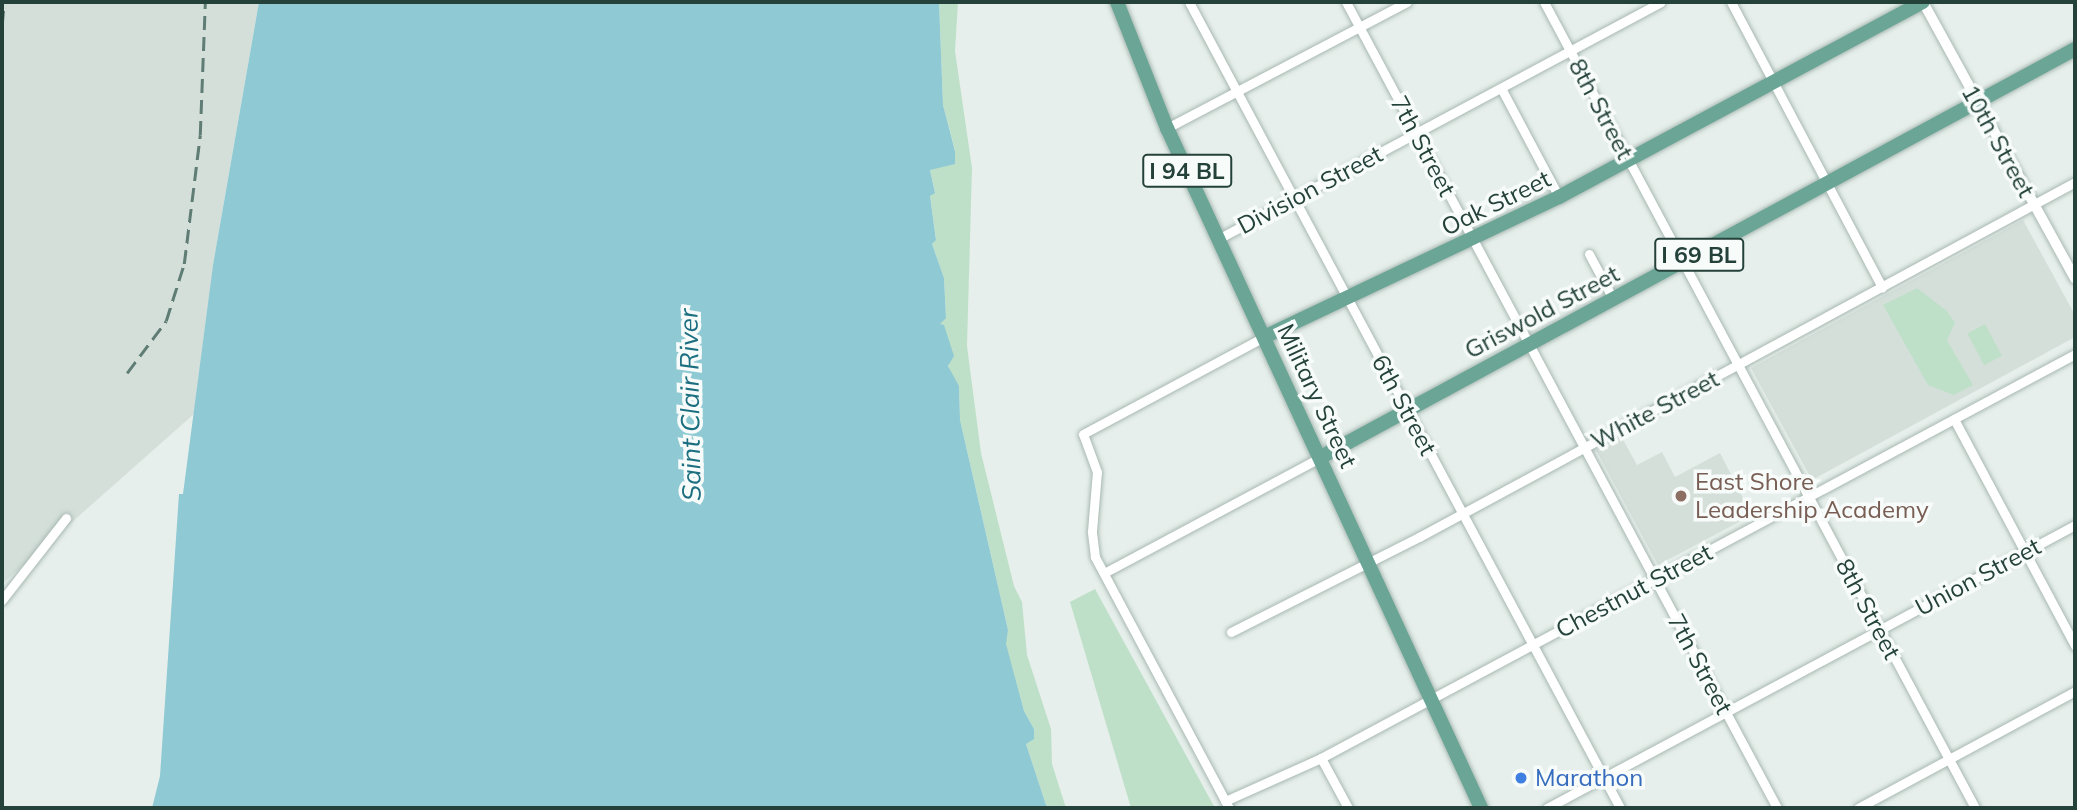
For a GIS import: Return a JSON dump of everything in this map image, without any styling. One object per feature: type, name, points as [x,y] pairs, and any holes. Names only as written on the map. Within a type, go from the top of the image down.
[{"type":"main road","name":"Military Street","points":[[1117,2],[1167,128],[1321,457],[1480,808]]},
{"type":"main road","name":"Oak Street","points":[[1264,337],[1474,240],[1559,197],[1923,2]]},
{"type":"main road","name":"Griswold Street","points":[[1321,457],[2075,49]]},
{"type":"street","name":"6th Street","points":[[1189,2],[1620,808]]},
{"type":"street","name":"7th Street","points":[[1346,2],[1777,808]]},
{"type":"street","points":[[1167,128],[1407,2]]},
{"type":"street","name":"8th Street","points":[[1544,2],[1975,808]]},
{"type":"street","name":"Division Street","points":[[1218,239],[1661,2]]},
{"type":"street","points":[[1731,2],[1882,287]]},
{"type":"street","name":"10th Street","points":[[1923,2],[1976,104],[2075,279]]},
{"type":"street","points":[[1501,88],[1559,197]]},
{"type":"street","name":"White Street","points":[[1231,632],[1585,448],[2075,182]]},
{"type":"street","points":[[1589,254],[1613,299]]},
{"type":"street","name":"Oak Street","points":[[1104,573],[1092,545],[1097,472],[1083,434],[1264,337]]},
{"type":"street","name":"Chestnut Street","points":[[1228,804],[1432,700],[2075,354]]},
{"type":"street","points":[[1954,419],[2075,646]]},
{"type":"street","name":"Griswold Street","points":[[1104,573],[1321,457]]},
{"type":"street","points":[[2,600],[66,518]]},
{"type":"street","name":"Union Street","points":[[1547,808],[2075,525]]},
{"type":"street","points":[[1104,573],[1228,804]]},
{"type":"street","points":[[1858,808],[2075,691]]},
{"type":"street","points":[[1321,758],[1348,808]]},
{"type":"shaded area","points":[[2,2],[259,2],[213,265],[194,414],[2,584]]},
{"type":"shaded area","points":[[2023,220],[2075,315],[2075,337],[1812,480],[1751,368]]},
{"type":"shaded area","name":"East Shore Leadership Academy","points":[[1621,436],[1637,465],[1662,452],[1675,477],[1720,453],[1752,515],[1658,565],[1596,450]]},
{"type":"green space","points":[[939,2],[958,2],[955,51],[972,168],[967,346],[981,453],[1014,586],[1022,602],[1027,655],[1051,729],[1052,764],[1066,808],[1047,808],[1026,744],[1034,729],[1024,711],[1005,644],[1008,630],[960,420],[959,386],[951,378],[940,324],[946,317],[944,278],[932,244],[936,239],[930,196],[935,192],[930,170],[953,157],[955,150],[943,105]]},
{"type":"green space","points":[[1917,288],[1947,311],[1955,323],[1947,340],[1973,385],[1954,395],[1928,385],[1883,305]]},
{"type":"green space","points":[[1985,324],[2002,356],[1984,365],[1967,333]]},
{"type":"green space","points":[[1095,589],[1215,808],[1131,808],[1070,602]]},
{"type":"water","name":"Saint Clair River","points":[[259,2],[939,2],[943,105],[955,151],[955,164],[930,170],[935,193],[930,196],[936,240],[932,244],[944,278],[946,318],[940,324],[944,325],[954,356],[948,366],[959,386],[960,420],[1008,630],[1006,644],[1024,711],[1034,729],[1034,739],[1026,744],[1047,808],[152,808],[160,776],[179,494],[183,494],[213,265]]},
{"type":"railway","points":[[2,25],[4,2]]},
{"type":"railway","points":[[127,373],[166,321],[184,264],[200,135],[205,2]]},
{"type":"place","name":"East Shore Leadership Academy","points":[[1681,496]]},
{"type":"place","name":"Marathon","points":[[1521,778]]}]
